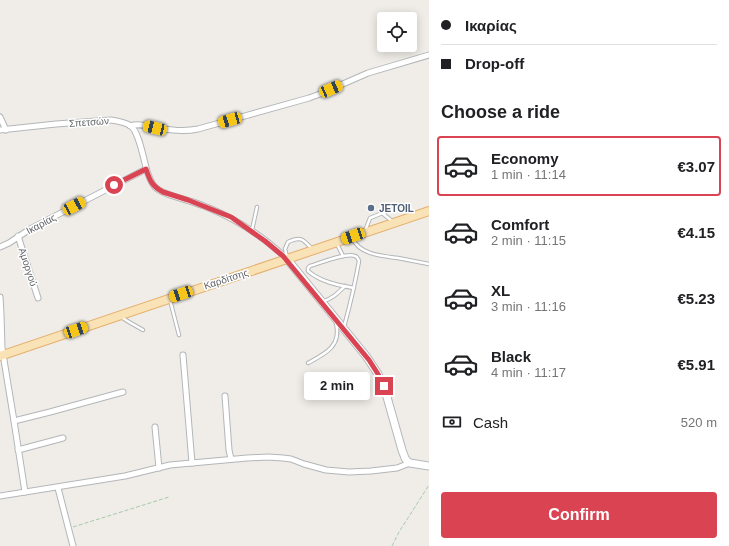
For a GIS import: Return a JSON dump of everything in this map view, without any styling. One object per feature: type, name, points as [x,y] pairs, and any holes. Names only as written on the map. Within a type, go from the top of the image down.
[{"type":"main road","name":"Καρδίτσης","points":[[2,355],[429,211]]},
{"type":"street","name":"Σπετσών","points":[[0,130],[111,120],[119,121],[130,126],[140,124],[175,130],[204,128],[309,98],[368,73],[429,55]]},
{"type":"street","points":[[0,117],[6,130]]},
{"type":"street","points":[[130,126],[135,130],[146,169],[153,185],[163,192],[226,215],[252,231],[287,260],[322,302],[369,360],[380,379],[389,401],[403,454],[406,460],[410,463]]},
{"type":"street","name":"Ικαρίας","points":[[0,247],[10,243],[18,236],[53,217],[146,169]]},
{"type":"street","name":"Αμοργού","points":[[18,236],[38,298]]},
{"type":"street","points":[[0,297],[2,355],[25,492]]},
{"type":"street","points":[[183,355],[192,463]]},
{"type":"street","points":[[14,421],[123,392]]},
{"type":"street","points":[[225,396],[231,460]]},
{"type":"street","points":[[155,427],[159,468]]},
{"type":"street","points":[[18,450],[63,438]]},
{"type":"street","points":[[0,496],[58,488],[125,476],[170,465],[268,457],[291,459],[326,470],[349,472],[397,468],[410,463],[429,466]]},
{"type":"street","points":[[58,488],[73,546]]},
{"type":"lane","points":[[364,233],[370,218],[403,205],[414,216]]},
{"type":"lane","points":[[252,231],[257,207]]},
{"type":"lane","points":[[382,213],[394,223]]},
{"type":"lane","points":[[353,236],[355,243],[369,253],[429,264]]},
{"type":"lane","points":[[287,260],[285,249],[288,242],[295,238],[301,238],[306,241],[314,250]]},
{"type":"lane","points":[[336,242],[343,256]]},
{"type":"lane","points":[[344,329],[350,309],[354,288],[359,261],[358,258],[355,256],[343,256],[310,266],[308,268],[308,271],[323,281],[354,288]]},
{"type":"lane","points":[[322,302],[336,295],[345,286]]},
{"type":"lane","points":[[170,298],[179,335]]},
{"type":"lane","points":[[120,315],[143,330]]},
{"type":"lane","points":[[308,363],[325,354],[331,349],[336,341],[337,329],[334,317]]},
{"type":"path","points":[[392,546],[399,532],[429,485]]},
{"type":"path","points":[[68,528],[169,498]]},
{"type":"place","name":"JETOIL","points":[[371,208]]},
{"type":"route","points":[[114,185],[146,169],[155,188],[231,217],[265,241],[287,260],[339,322],[371,363],[384,386]]}]
